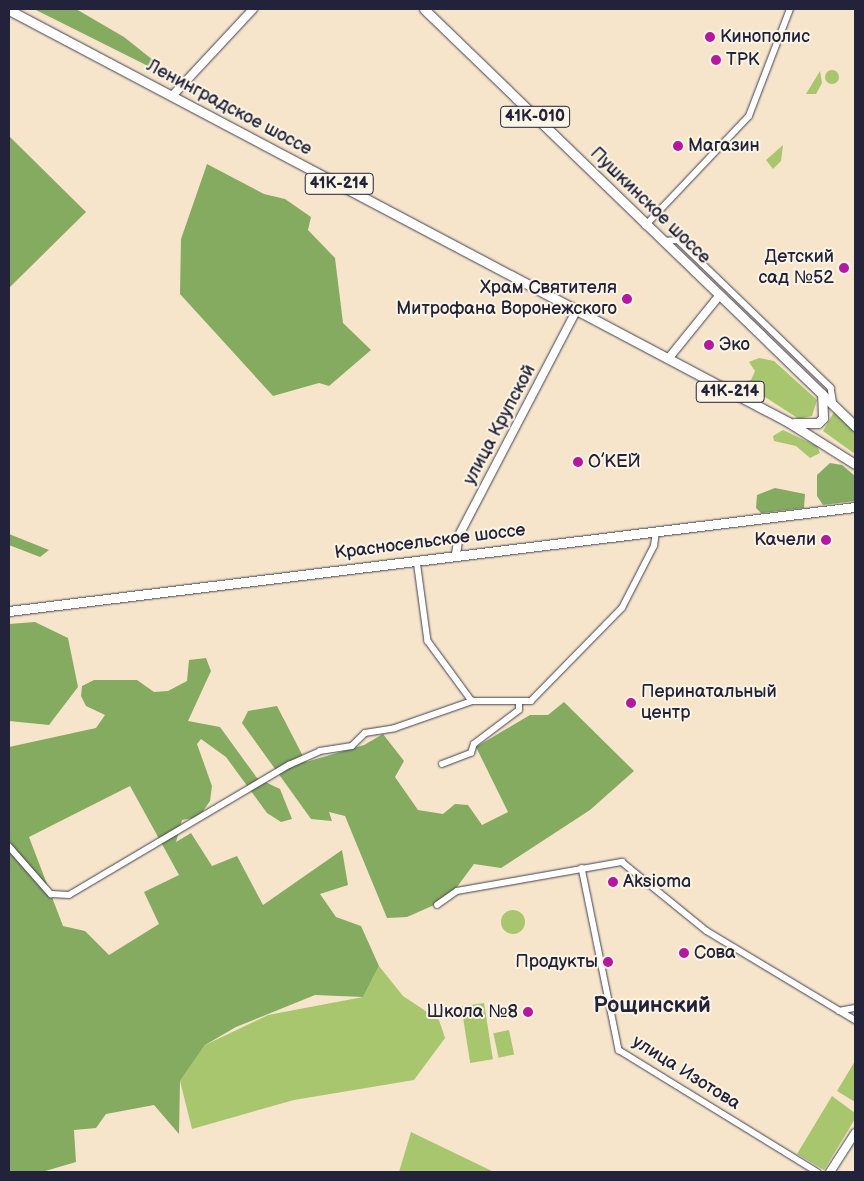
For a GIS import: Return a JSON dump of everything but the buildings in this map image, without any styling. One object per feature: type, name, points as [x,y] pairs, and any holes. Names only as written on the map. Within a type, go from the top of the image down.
[{"type":"main road","name":"Пушкинское шоссе","points":[[424,9],[645,226],[855,426]]},
{"type":"main road","name":"Ленинградское шоссе","points":[[9,10],[788,422],[855,464]]},
{"type":"main road","points":[[788,422],[818,423],[825,407],[822,394]]},
{"type":"main road","points":[[834,450],[855,470]]},
{"type":"main road","name":"Красносельское шоссе","points":[[9,610],[456,554],[855,507]]},
{"type":"street","points":[[172,96],[253,9]]},
{"type":"street","points":[[645,226],[748,116],[790,9]]},
{"type":"street","points":[[662,241],[678,240],[831,388],[834,405]]},
{"type":"street","points":[[668,359],[719,296]]},
{"type":"street","name":"улица Крупской","points":[[456,554],[460,535],[576,311]]},
{"type":"street","points":[[9,846],[51,894],[69,895],[289,765],[320,751],[352,746],[365,733],[395,728],[472,701],[519,702],[539,697],[549,682],[622,608],[654,546],[656,531]]},
{"type":"street","points":[[417,560],[428,641],[472,701]]},
{"type":"street","points":[[442,764],[471,753],[474,744],[519,710],[519,702]]},
{"type":"street","points":[[437,905],[457,892],[622,862],[708,931],[855,1020]]},
{"type":"street","name":"улица Изотова","points":[[582,868],[619,1050],[817,1172]]},
{"type":"street","points":[[839,1011],[855,1008]]},
{"type":"street","points":[[830,1172],[855,1133]]},
{"type":"green space","points":[[34,9],[76,9],[124,37],[158,64],[152,68]]},
{"type":"green space","points":[[829,70],[835,70],[839,77],[835,84],[829,84],[825,80],[825,74]]},
{"type":"green space","points":[[820,71],[822,83],[816,94],[806,94]]},
{"type":"green space","points":[[9,136],[86,212],[9,288]]},
{"type":"green space","points":[[783,145],[781,161],[773,169],[766,160]]},
{"type":"green space","points":[[207,164],[264,194],[285,199],[311,217],[308,230],[335,258],[343,323],[371,350],[329,386],[319,383],[273,396],[180,294],[181,239]]},
{"type":"green space","points":[[759,358],[774,361],[817,400],[812,416],[799,419],[742,382],[751,380],[755,371],[749,362]]},
{"type":"green space","points":[[834,412],[855,432],[855,454],[823,431]]},
{"type":"green space","points":[[783,430],[817,446],[820,453],[810,458],[796,446],[774,441],[773,436]]},
{"type":"green space","points":[[830,463],[842,465],[855,476],[855,501],[823,505],[817,496],[817,475]]},
{"type":"green space","points":[[775,488],[805,494],[804,508],[761,513],[756,508],[757,495]]},
{"type":"green space","points":[[9,534],[49,550],[40,557],[9,545]]},
{"type":"green space","points":[[35,622],[68,638],[78,687],[49,725],[9,721],[9,624]]},
{"type":"green space","points":[[206,658],[211,671],[188,721],[220,727],[257,778],[280,789],[292,819],[281,822],[267,813],[226,757],[201,739],[197,744],[212,786],[210,801],[199,817],[182,820],[176,842],[191,833],[212,866],[237,856],[263,905],[342,850],[348,885],[320,894],[336,917],[361,926],[379,966],[363,997],[315,995],[236,1027],[205,1045],[180,1081],[179,1134],[154,1105],[106,1114],[96,1128],[74,1130],[76,1162],[42,1172],[9,1172],[9,747],[96,728],[105,715],[86,706],[81,696],[82,686],[94,680],[137,680],[154,692],[168,691],[187,681],[189,660]],"holes":[[[130,786],[179,875],[144,892],[159,924],[109,955],[85,931],[63,926],[29,837]]]},
{"type":"green space","points":[[564,702],[634,771],[590,810],[501,868],[474,864],[448,899],[407,917],[387,918],[345,816],[329,812],[332,821],[311,819],[242,723],[248,711],[277,706],[306,762],[364,745],[383,734],[404,761],[395,777],[418,810],[443,814],[455,804],[468,805],[482,825],[508,812],[476,747],[530,715],[548,715]]},
{"type":"green space","points":[[513,910],[518,911],[524,917],[524,927],[518,933],[513,934],[508,933],[502,927],[501,922],[502,917],[508,911]]},
{"type":"green space","points":[[379,966],[403,996],[439,1020],[445,1038],[414,1080],[294,1100],[192,1129],[180,1081],[205,1045],[268,1015],[363,997]]},
{"type":"green space","points":[[484,1003],[493,1059],[470,1063],[461,1007]]},
{"type":"green space","points":[[509,1030],[514,1054],[499,1058],[493,1033]]},
{"type":"green space","points":[[855,1061],[855,1102],[837,1091]]},
{"type":"green space","points":[[832,1096],[855,1113],[855,1119],[824,1170],[797,1154]]},
{"type":"green space","points":[[411,1132],[494,1172],[399,1172]]},
{"type":"place","name":"Кинополис","points":[[710,37]]},
{"type":"place","name":"ТРК","points":[[716,60]]},
{"type":"place","name":"Магазин","points":[[678,146]]},
{"type":"place","name":"Детский сад №52","points":[[844,268]]},
{"type":"place","name":"Храм Святителя Митрофана Воронежского","points":[[627,299]]},
{"type":"place","name":"Эко","points":[[709,345]]},
{"type":"place","name":"О’КЕЙ","points":[[578,462]]},
{"type":"place","name":"Качели","points":[[826,540]]},
{"type":"place","name":"Перинатальный центр","points":[[631,703]]},
{"type":"place","name":"Aksioma","points":[[613,882]]},
{"type":"place","name":"Сова","points":[[684,953]]},
{"type":"place","name":"Продукты","points":[[608,962]]},
{"type":"place","name":"Школа №8","points":[[528,1012]]},
{"type":"district","name":"Рощинский","points":[[652,1006]]}]
